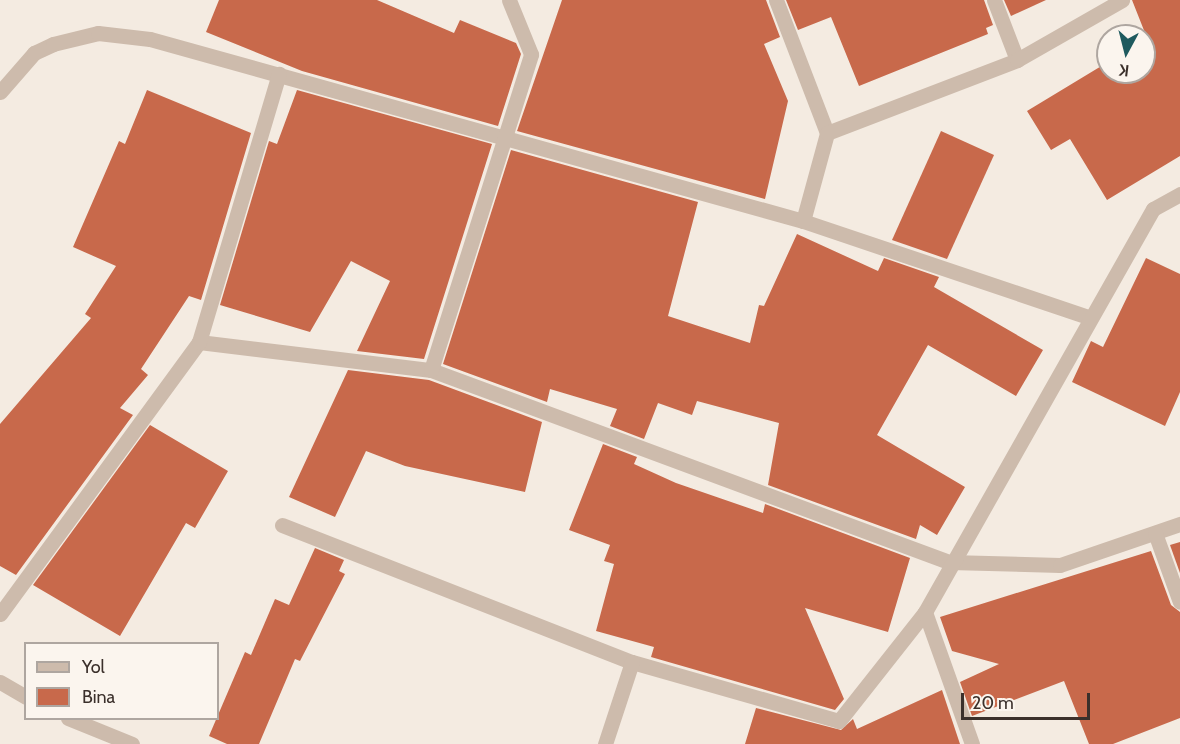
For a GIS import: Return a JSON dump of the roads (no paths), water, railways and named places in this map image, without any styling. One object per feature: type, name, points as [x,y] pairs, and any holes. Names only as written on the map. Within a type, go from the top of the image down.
[{"type":"street","points":[[431,370],[531,54],[509,0]]},
{"type":"street","points":[[776,0],[827,133],[803,222]]},
{"type":"street","points":[[994,0],[1017,60]]},
{"type":"street","points":[[827,133],[1017,60],[1122,0]]},
{"type":"street","points":[[0,92],[34,53],[98,33],[150,39],[279,74],[503,140],[803,222],[1089,317]]},
{"type":"street","points":[[0,614],[199,342],[279,74]]},
{"type":"street","points":[[282,525],[632,662],[839,721],[925,612],[949,562],[1153,209],[1180,194]]},
{"type":"street","points":[[199,342],[431,370],[949,562],[1060,565],[1180,524]]},
{"type":"street","points":[[1155,533],[1180,602]]},
{"type":"street","points":[[925,612],[972,744]]},
{"type":"street","points":[[605,744],[632,662]]},
{"type":"street","points":[[0,682],[24,696]]},
{"type":"street","points":[[73,720],[132,744]]}]
